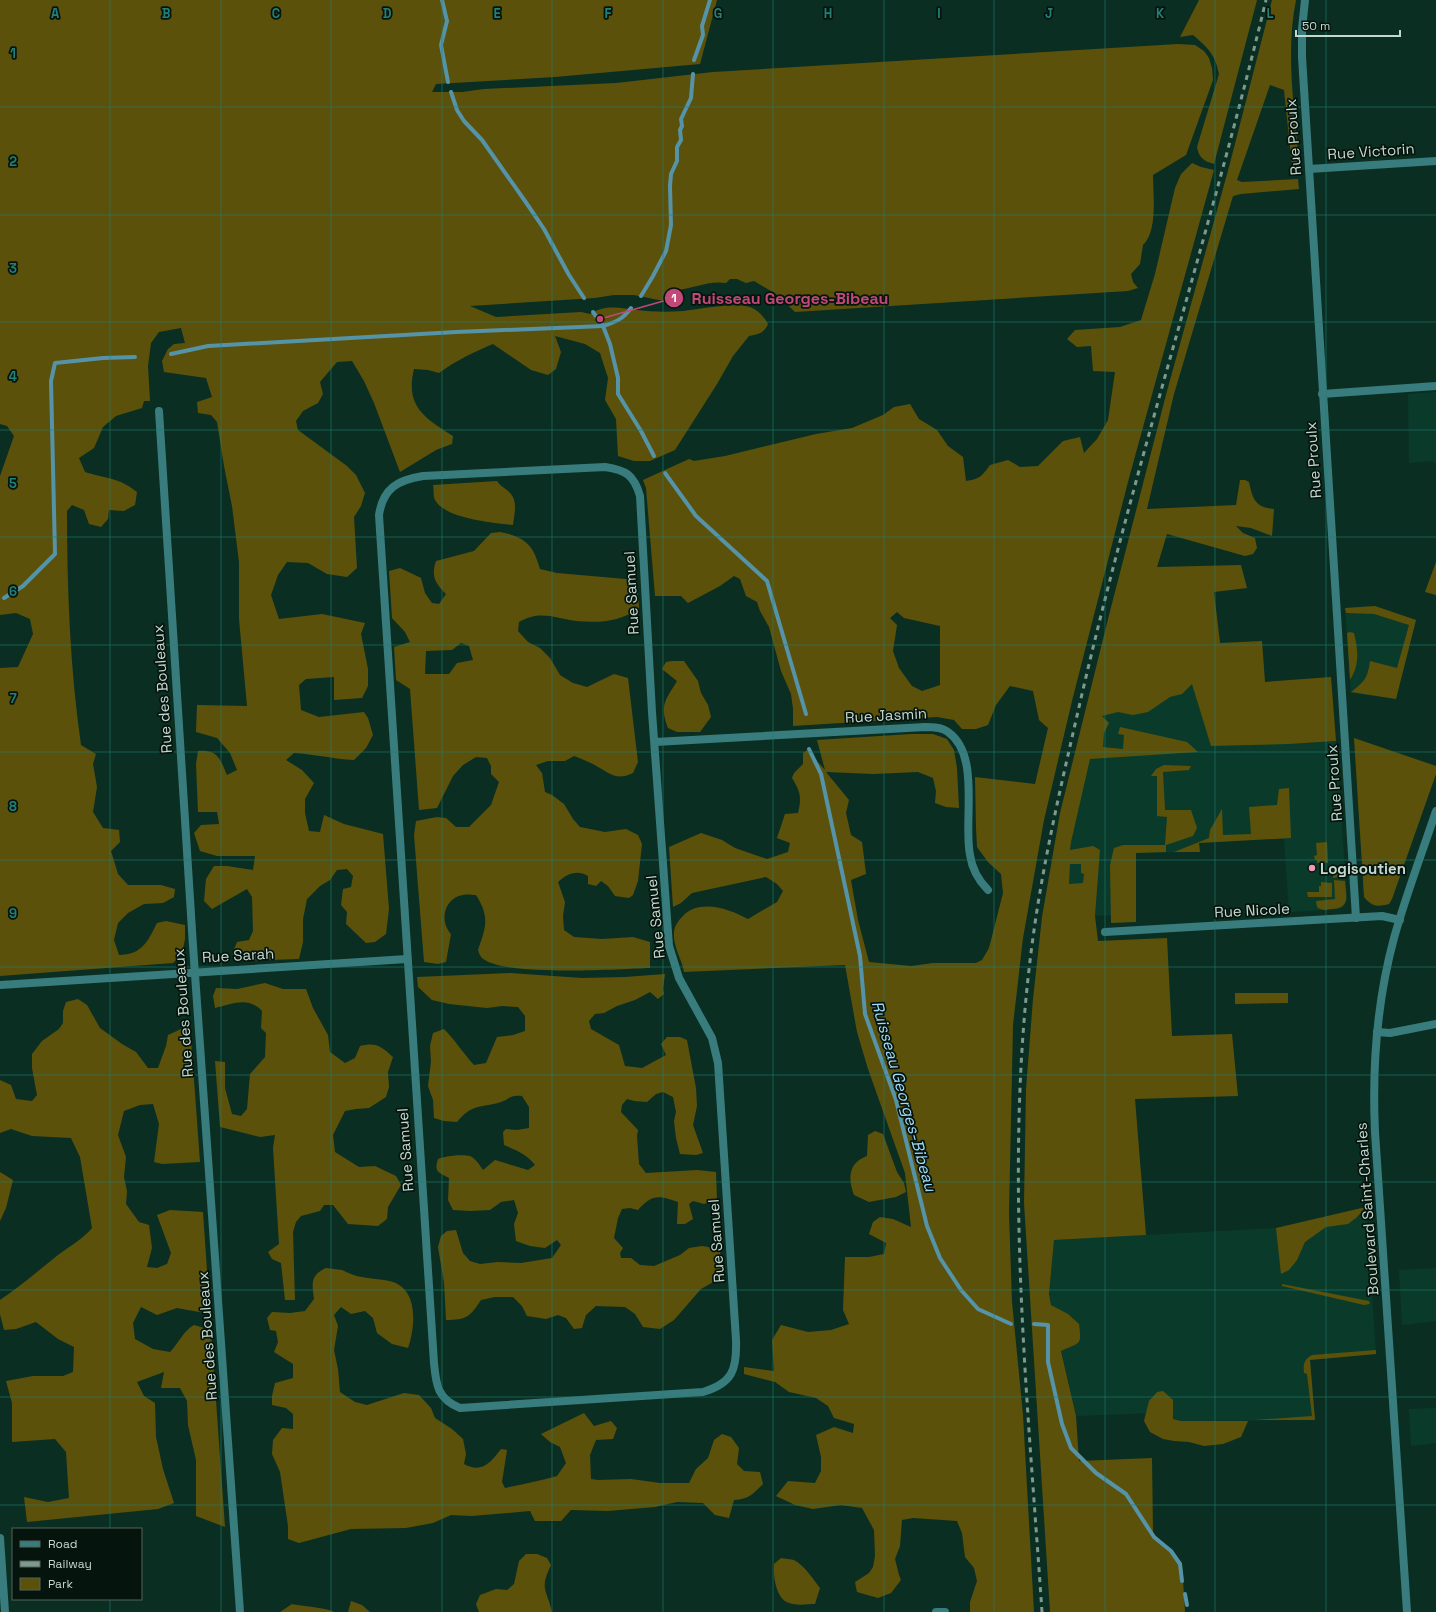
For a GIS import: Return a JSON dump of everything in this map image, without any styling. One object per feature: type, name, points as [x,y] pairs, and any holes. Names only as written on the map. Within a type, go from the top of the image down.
[{"type":"street","name":"Rue Proulx","points":[[1305,0],[1302,29],[1302,57],[1356,918]]},
{"type":"street","name":"Rue Victorin","points":[[1309,169],[1436,161]]},
{"type":"street","points":[[1322,394],[1436,386]]},
{"type":"street","name":"Rue des Bouleaux","points":[[159,411],[194,972],[240,1612]]},
{"type":"street","name":"Rue Samuel","points":[[605,467],[618,469],[633,478],[640,496],[669,946],[679,978],[712,1038],[718,1063],[736,1356],[735,1367],[731,1376],[723,1383],[714,1389],[703,1392],[471,1408],[460,1408],[450,1404],[442,1396],[438,1388],[434,1363],[407,959],[379,515],[384,496],[390,488],[409,478],[423,476],[605,467]]},
{"type":"street","name":"Rue Jasmin","points":[[655,742],[925,727],[937,727],[948,731],[962,750],[965,760],[967,773],[968,834],[970,855],[977,876],[988,890]]},
{"type":"street","name":"Boulevard Saint-Charles","points":[[1407,1612],[1375,1132],[1375,1078],[1377,1032],[1386,974],[1400,920],[1436,811]]},
{"type":"street","name":"Rue Nicole","points":[[1106,932],[1382,916],[1400,920]]},
{"type":"street","name":"Rue Sarah","points":[[0,985],[407,959]]},
{"type":"street","points":[[1377,1032],[1390,1033],[1436,1024]]},
{"type":"street","points":[[0,1538],[5,1612]]},
{"type":"street","points":[[936,1612],[945,1612]]},
{"type":"shaded area","points":[[1436,392],[1436,463],[1432,461],[1409,463],[1408,394]]},
{"type":"shaded area","points":[[1375,606],[1416,620],[1396,699],[1351,693],[1345,608]]},
{"type":"shaded area","points":[[1102,684],[1192,684],[1289,744],[1336,741],[1347,900],[1343,907],[1340,909],[1289,912],[1284,838],[1199,843],[1200,852],[1136,853],[1136,914],[1050,918]]},
{"type":"shaded area","points":[[1366,1207],[1376,1354],[1310,1360],[1315,1420],[1181,1421],[1157,1413],[1076,1416],[1049,1294],[1054,1240],[1276,1228]]},
{"type":"shaded area","points":[[1436,1268],[1436,1321],[1402,1325],[1399,1270]]},
{"type":"shaded area","points":[[1436,1408],[1436,1443],[1411,1446],[1409,1409]]},
{"type":"green space","points":[[0,0],[717,0],[700,64],[555,77],[436,84],[432,92],[462,92],[484,89],[616,83],[713,72],[1178,44],[1195,45],[1204,51],[1209,58],[1213,80],[1186,155],[1153,175],[1154,212],[1151,231],[1148,239],[1143,245],[1140,264],[1131,274],[1133,282],[1138,288],[1128,291],[795,312],[776,294],[754,281],[746,283],[737,279],[730,279],[726,283],[720,282],[676,290],[674,296],[679,300],[669,302],[634,295],[614,295],[595,298],[470,306],[496,317],[581,312],[590,314],[607,308],[672,312],[736,305],[753,308],[763,316],[768,324],[765,329],[758,334],[749,336],[733,356],[675,450],[650,461],[634,461],[618,456],[616,419],[605,400],[608,378],[600,353],[585,344],[555,336],[561,352],[556,369],[548,375],[531,370],[493,344],[465,357],[439,373],[428,370],[414,369],[412,393],[419,410],[433,423],[453,436],[452,444],[436,450],[400,472],[374,403],[364,381],[352,361],[337,362],[320,382],[323,394],[318,403],[303,411],[296,421],[298,430],[347,466],[356,475],[365,493],[361,506],[354,517],[357,568],[347,577],[327,574],[308,563],[287,562],[278,575],[271,595],[279,619],[322,614],[365,623],[361,634],[368,669],[368,686],[362,698],[334,700],[334,677],[306,679],[299,685],[301,710],[319,717],[364,712],[368,718],[373,735],[366,748],[354,760],[294,753],[286,760],[302,770],[314,783],[305,799],[305,813],[309,831],[320,832],[324,815],[344,824],[383,834],[389,909],[386,934],[375,942],[366,943],[346,924],[347,912],[341,905],[343,889],[351,887],[353,876],[347,869],[337,870],[330,880],[320,886],[307,899],[303,919],[303,942],[299,959],[237,961],[232,954],[237,942],[249,940],[253,931],[252,897],[247,889],[212,909],[204,901],[206,879],[214,866],[227,866],[253,870],[255,856],[217,856],[200,851],[194,833],[201,825],[219,824],[217,812],[198,812],[196,764],[198,751],[214,753],[220,760],[227,775],[237,770],[230,753],[217,738],[196,732],[197,705],[247,706],[239,619],[239,562],[232,506],[217,422],[211,415],[198,413],[197,402],[212,397],[206,378],[164,372],[162,361],[168,349],[174,344],[185,343],[181,328],[159,332],[151,343],[148,366],[150,401],[144,401],[142,408],[116,416],[103,427],[94,448],[79,458],[85,472],[118,481],[137,492],[135,505],[124,511],[109,510],[108,519],[101,527],[89,524],[84,510],[72,505],[67,511],[69,599],[74,687],[81,745],[96,754],[93,764],[97,787],[93,812],[103,828],[119,830],[120,842],[111,851],[118,874],[128,885],[161,885],[175,889],[174,897],[163,903],[144,904],[128,913],[118,923],[114,940],[119,955],[133,953],[139,950],[147,941],[157,923],[166,921],[185,925],[185,939],[182,954],[173,963],[0,976],[0,668],[18,667],[33,634],[30,619],[16,613],[0,615],[0,476],[14,436],[7,426],[0,424]]},
{"type":"green space","points":[[1199,0],[1257,0],[1214,164],[1207,162],[1202,158],[1197,147],[1219,74],[1213,56],[1203,44],[1193,35],[1180,37]]},
{"type":"green space","points":[[1272,0],[1296,0],[1291,41],[1291,62],[1299,165],[1292,166],[1284,90],[1270,85],[1237,180],[1242,182],[1298,179],[1299,189],[1233,196],[1174,394],[1147,509],[1236,505],[1240,480],[1245,480],[1249,482],[1256,502],[1268,508],[1274,509],[1272,536],[1251,528],[1236,526],[1243,533],[1255,538],[1257,548],[1253,554],[1245,556],[1167,534],[1157,567],[1241,565],[1247,588],[1214,592],[1220,643],[1262,641],[1265,682],[1331,677],[1336,741],[1211,746],[1192,684],[1182,694],[1170,697],[1148,712],[1133,715],[1118,712],[1102,716],[1109,723],[1104,733],[1103,747],[1123,749],[1124,735],[1118,734],[1120,727],[1187,742],[1198,752],[1090,759],[1070,850],[1093,846],[1100,850],[1095,916],[1098,941],[1167,938],[1172,1036],[1232,1034],[1238,1096],[1135,1099],[1146,1235],[1054,1240],[1049,1294],[1051,1305],[1068,1314],[1079,1324],[1080,1331],[1080,1340],[1076,1344],[1061,1351],[1076,1416],[1079,1461],[1152,1458],[1153,1533],[1182,1563],[1185,1612],[1050,1612],[1024,1203],[1026,1089],[1033,999],[1042,917],[1060,813],[1108,619],[1167,391],[1229,167]],"holes":[[[1070,864],[1081,864],[1081,873],[1084,874],[1083,883],[1069,884]]]},
{"type":"green space","points":[[1192,163],[1214,170],[1129,478],[1072,701],[1044,820],[1023,938],[1013,1025],[1009,1214],[1012,1302],[1023,1415],[1034,1612],[970,1612],[970,1602],[977,1581],[974,1568],[965,1557],[962,1533],[957,1521],[913,1518],[902,1520],[900,1546],[895,1559],[901,1580],[891,1593],[878,1598],[857,1592],[855,1582],[869,1573],[873,1567],[875,1556],[874,1530],[862,1508],[841,1505],[813,1509],[795,1505],[776,1496],[788,1481],[815,1483],[821,1471],[821,1457],[816,1435],[834,1427],[853,1433],[854,1424],[834,1418],[828,1406],[816,1398],[789,1392],[775,1382],[744,1374],[744,1367],[774,1371],[772,1340],[781,1325],[808,1332],[831,1330],[849,1324],[843,1310],[845,1257],[869,1257],[884,1254],[886,1243],[869,1234],[873,1222],[880,1217],[893,1219],[911,1227],[905,1173],[868,1069],[857,1032],[845,965],[684,972],[676,948],[674,931],[679,920],[689,911],[697,908],[714,907],[732,912],[748,919],[777,902],[783,891],[777,884],[766,877],[692,893],[681,903],[673,907],[669,847],[701,833],[722,840],[735,848],[767,859],[788,852],[790,843],[777,838],[785,814],[798,813],[800,794],[792,778],[794,773],[803,764],[803,753],[807,750],[825,770],[817,740],[911,734],[933,734],[947,739],[954,750],[957,768],[959,808],[946,807],[935,803],[936,791],[933,778],[918,772],[873,774],[826,772],[849,800],[846,813],[851,835],[862,842],[866,874],[851,880],[858,920],[869,962],[911,966],[933,963],[976,963],[982,960],[989,948],[1003,893],[1001,874],[988,862],[977,847],[975,777],[1035,784],[1048,728],[1039,720],[1033,691],[1010,686],[996,705],[988,725],[976,729],[962,729],[954,720],[937,717],[793,726],[791,694],[781,671],[769,627],[757,602],[746,596],[740,579],[734,576],[720,586],[688,603],[681,596],[655,596],[646,488],[643,480],[689,459],[694,461],[725,456],[816,434],[852,428],[883,415],[894,407],[910,404],[919,419],[937,430],[948,446],[963,457],[966,481],[980,476],[990,465],[1008,460],[1020,467],[1038,466],[1063,441],[1080,437],[1084,453],[1097,439],[1108,420],[1115,372],[1093,371],[1091,346],[1077,347],[1067,339],[1075,330],[1120,327],[1141,320],[1155,274],[1175,188],[1181,174]],"holes":[[[897,612],[904,618],[940,626],[940,685],[922,691],[912,686],[899,668],[893,651],[897,625],[890,618]]]},
{"type":"green space","points":[[497,481],[511,494],[513,498],[515,509],[513,525],[459,516],[440,506],[434,498],[433,485]]},
{"type":"green space","points":[[491,533],[505,533],[523,540],[533,551],[540,569],[557,573],[637,580],[639,608],[632,613],[617,619],[593,622],[576,621],[547,616],[534,616],[519,622],[518,631],[528,642],[540,648],[550,658],[560,675],[573,683],[587,687],[614,674],[628,678],[638,762],[633,773],[623,776],[614,776],[589,762],[574,756],[565,761],[548,761],[536,765],[542,773],[545,792],[552,795],[564,804],[580,827],[605,832],[626,829],[638,835],[642,844],[638,881],[633,895],[629,898],[615,896],[608,886],[601,881],[596,886],[588,884],[588,876],[580,873],[572,873],[558,882],[565,902],[563,916],[564,930],[574,937],[602,939],[633,937],[650,942],[650,968],[536,970],[513,968],[494,964],[482,958],[478,950],[485,928],[485,916],[476,895],[463,895],[457,897],[451,901],[445,911],[445,923],[451,934],[446,962],[438,964],[424,962],[414,835],[416,821],[437,817],[446,818],[456,827],[469,827],[491,805],[499,782],[491,774],[491,766],[487,758],[476,757],[463,765],[453,776],[437,808],[419,810],[410,689],[396,680],[394,647],[410,642],[405,632],[392,618],[389,571],[400,568],[421,578],[425,593],[432,603],[439,604],[446,594],[435,579],[434,571],[436,561],[474,551]],"holes":[[[461,643],[469,646],[473,660],[457,663],[449,674],[425,674],[426,651],[452,650]]]},
{"type":"green space","points":[[1436,562],[1436,595],[1425,592]]},
{"type":"green space","points":[[1375,606],[1416,620],[1396,699],[1351,692],[1367,676],[1370,661],[1397,668],[1409,625],[1374,614],[1346,613],[1345,608]]},
{"type":"green space","points":[[1347,633],[1354,633],[1357,663],[1350,680]]},
{"type":"green space","points":[[684,661],[698,681],[701,693],[708,705],[711,717],[700,732],[677,732],[668,728],[665,720],[664,708],[667,698],[677,681],[662,669],[666,662]]},
{"type":"green space","points":[[1354,738],[1436,766],[1436,774],[1392,899],[1389,904],[1385,905],[1375,905],[1370,903],[1364,897]]},
{"type":"green space","points":[[1164,765],[1191,766],[1189,770],[1163,772],[1165,810],[1191,810],[1197,828],[1193,836],[1166,845],[1166,852],[1136,853],[1136,922],[1111,923],[1110,865],[1114,848],[1123,845],[1165,845],[1167,817],[1157,816],[1157,776],[1151,776],[1156,769]]},
{"type":"green space","points":[[1289,788],[1291,838],[1199,843],[1200,852],[1174,852],[1209,838],[1210,830],[1222,809],[1223,835],[1251,834],[1249,807],[1277,805],[1279,789]]},
{"type":"green space","points":[[1327,842],[1328,863],[1317,863],[1314,856],[1317,855],[1316,843]]},
{"type":"green space","points":[[1339,866],[1344,870],[1339,870],[1339,877],[1333,878],[1333,873],[1326,873],[1326,870],[1329,870],[1329,867]]},
{"type":"green space","points":[[1334,880],[1345,881],[1345,904],[1338,908],[1322,910],[1317,907],[1316,901],[1335,899]]},
{"type":"green space","points":[[1321,882],[1332,883],[1332,897],[1308,897],[1307,892],[1319,892]]},
{"type":"green space","points":[[510,973],[582,978],[665,974],[663,989],[664,994],[658,999],[650,992],[604,1013],[595,1014],[589,1021],[591,1029],[619,1045],[625,1066],[642,1068],[666,1055],[661,1044],[667,1037],[680,1037],[687,1040],[696,1088],[697,1106],[693,1125],[703,1153],[696,1155],[680,1154],[676,1138],[674,1121],[676,1112],[673,1097],[663,1092],[656,1094],[647,1102],[627,1099],[622,1105],[621,1112],[638,1130],[639,1164],[646,1173],[697,1170],[716,1172],[717,1200],[704,1204],[693,1201],[689,1204],[693,1219],[685,1224],[677,1224],[678,1202],[660,1197],[647,1201],[638,1210],[630,1208],[622,1209],[618,1218],[614,1238],[623,1248],[620,1253],[621,1258],[631,1258],[640,1265],[654,1266],[680,1255],[689,1248],[702,1246],[720,1249],[722,1277],[701,1289],[674,1320],[660,1329],[643,1327],[635,1314],[625,1307],[596,1306],[586,1315],[582,1328],[574,1329],[566,1318],[558,1315],[546,1319],[527,1316],[522,1306],[513,1297],[495,1297],[481,1300],[474,1310],[467,1316],[458,1319],[446,1320],[444,1283],[438,1247],[441,1236],[447,1231],[456,1230],[463,1253],[470,1261],[480,1264],[498,1262],[521,1263],[552,1258],[561,1245],[557,1240],[545,1248],[530,1246],[516,1241],[514,1224],[518,1213],[514,1200],[501,1202],[490,1210],[453,1210],[448,1200],[449,1178],[440,1173],[436,1167],[438,1159],[458,1155],[467,1155],[472,1157],[483,1170],[495,1160],[528,1170],[535,1165],[525,1155],[504,1145],[503,1132],[506,1129],[517,1130],[529,1128],[529,1107],[522,1096],[514,1096],[502,1102],[471,1109],[457,1122],[444,1121],[434,1118],[433,1100],[428,1086],[431,1062],[430,1046],[433,1033],[444,1029],[474,1065],[486,1063],[497,1037],[513,1035],[525,1031],[525,1016],[518,1007],[502,1006],[487,1008],[449,1004],[432,1000],[418,987],[417,977]]},
{"type":"green space","points":[[265,983],[283,989],[306,989],[313,1008],[328,1035],[330,1052],[345,1063],[355,1058],[360,1046],[370,1044],[378,1046],[393,1057],[388,1072],[389,1087],[386,1097],[369,1108],[345,1111],[333,1135],[335,1152],[359,1167],[375,1166],[396,1176],[401,1185],[388,1207],[387,1219],[378,1226],[348,1224],[333,1205],[324,1205],[320,1211],[301,1216],[296,1222],[293,1232],[295,1300],[285,1300],[281,1263],[272,1259],[268,1252],[279,1244],[273,1148],[275,1135],[260,1137],[220,1127],[215,1061],[225,1062],[225,1088],[232,1114],[241,1116],[247,1109],[250,1074],[265,1057],[266,1033],[261,1028],[262,1011],[257,1006],[240,1002],[215,1008],[213,996],[216,988],[237,989]]},
{"type":"green space","points":[[1235,993],[1288,993],[1288,1003],[1235,1004]]},
{"type":"green space","points":[[78,999],[87,1005],[100,1028],[136,1052],[148,1068],[158,1068],[166,1046],[168,1035],[181,1029],[191,1039],[200,1162],[162,1164],[154,1162],[159,1124],[153,1104],[140,1105],[124,1111],[118,1135],[126,1157],[124,1177],[127,1191],[126,1204],[139,1222],[149,1225],[152,1248],[147,1267],[157,1268],[167,1264],[171,1253],[157,1215],[170,1210],[203,1212],[210,1314],[177,1308],[157,1315],[141,1307],[133,1323],[135,1339],[153,1349],[170,1352],[187,1330],[194,1325],[211,1330],[225,1527],[196,1516],[196,1460],[188,1425],[187,1401],[180,1388],[161,1388],[164,1372],[137,1382],[144,1396],[155,1403],[156,1437],[163,1469],[174,1503],[158,1509],[27,1522],[24,1497],[48,1502],[69,1498],[66,1452],[55,1439],[12,1442],[12,1403],[6,1381],[33,1376],[63,1376],[73,1372],[74,1347],[58,1339],[36,1322],[16,1329],[4,1330],[0,1314],[0,1300],[23,1284],[92,1228],[80,1157],[71,1138],[32,1136],[11,1129],[0,1133],[0,1080],[11,1085],[16,1099],[32,1101],[37,1095],[32,1068],[32,1054],[42,1041],[59,1029],[63,1023],[63,1011],[66,1002]]},
{"type":"green space","points":[[875,1131],[883,1134],[897,1172],[904,1183],[906,1192],[896,1197],[869,1202],[854,1195],[850,1177],[856,1163],[867,1156],[868,1135]]},
{"type":"green space","points":[[0,1172],[13,1180],[6,1208],[0,1221]]},
{"type":"green space","points":[[1366,1207],[1348,1224],[1326,1227],[1305,1242],[1297,1260],[1289,1270],[1281,1274],[1276,1228]]},
{"type":"green space","points":[[326,1268],[342,1270],[359,1277],[393,1282],[407,1293],[413,1311],[412,1331],[408,1348],[392,1344],[377,1333],[373,1318],[365,1311],[351,1314],[341,1307],[334,1315],[338,1326],[334,1350],[338,1369],[340,1392],[355,1402],[367,1405],[404,1393],[419,1395],[431,1408],[435,1418],[452,1429],[463,1439],[466,1454],[464,1464],[470,1467],[481,1467],[490,1462],[501,1449],[507,1450],[502,1482],[505,1488],[557,1476],[566,1463],[560,1447],[550,1442],[541,1434],[584,1413],[594,1426],[611,1421],[617,1428],[613,1439],[596,1440],[590,1455],[591,1479],[631,1479],[660,1483],[689,1483],[696,1469],[708,1458],[714,1440],[722,1434],[731,1437],[739,1448],[737,1464],[744,1471],[760,1472],[763,1484],[750,1495],[734,1500],[729,1518],[715,1515],[703,1503],[677,1502],[655,1507],[608,1511],[571,1510],[561,1521],[535,1521],[530,1511],[472,1516],[451,1515],[433,1523],[406,1528],[351,1529],[299,1543],[288,1539],[288,1526],[280,1472],[272,1454],[273,1440],[282,1428],[293,1429],[293,1414],[286,1408],[272,1405],[272,1396],[275,1383],[293,1378],[293,1364],[274,1352],[278,1342],[276,1331],[270,1330],[267,1318],[272,1312],[290,1313],[305,1311],[314,1299],[313,1280],[317,1274]]},
{"type":"green space","points":[[1282,1284],[1369,1301],[1370,1304],[1364,1305],[1282,1286]]},
{"type":"green space","points":[[1376,1350],[1376,1354],[1310,1360],[1315,1420],[1254,1420],[1312,1416],[1307,1374],[1304,1373],[1304,1367],[1306,1360],[1312,1355]]},
{"type":"green space","points":[[1163,1391],[1173,1400],[1173,1419],[1181,1421],[1248,1421],[1241,1437],[1223,1444],[1204,1446],[1189,1442],[1163,1439],[1150,1432],[1144,1421],[1149,1401],[1157,1392]]},
{"type":"green space","points":[[526,1554],[537,1554],[547,1558],[551,1565],[545,1580],[545,1589],[552,1612],[479,1612],[476,1604],[480,1595],[496,1589],[507,1590],[514,1584],[519,1561]]},
{"type":"green space","points":[[781,1558],[794,1560],[802,1566],[820,1588],[815,1604],[792,1604],[785,1601],[781,1597],[776,1586],[774,1564]]},
{"type":"green space","points":[[351,1601],[362,1605],[370,1612],[348,1612]]},
{"type":"green space","points":[[292,1604],[320,1608],[334,1612],[280,1612]]},
{"type":"waterway","points":[[442,0],[447,21],[441,45],[448,82]]},
{"type":"waterway","points":[[694,60],[703,35],[702,26],[710,0]]},
{"type":"waterway","points":[[641,296],[666,251],[671,225],[671,174],[677,161],[677,147],[681,140],[681,119],[691,98],[693,74]]},
{"type":"waterway","points":[[451,92],[457,110],[464,121],[482,140],[544,229],[569,275],[584,298]]},
{"type":"waterway","points":[[171,354],[208,346],[456,332],[603,326],[619,320],[631,308]]},
{"type":"waterway","name":"Ruisseau Georges-Bibeau","points":[[593,312],[603,326],[610,344],[618,378],[618,394],[641,431],[654,456]]},
{"type":"waterway","points":[[4,598],[23,586],[55,554],[51,381],[55,363],[103,358],[135,357]]},
{"type":"waterway","name":"Ruisseau Georges-Bibeau","points":[[665,473],[696,516],[767,581],[806,714]]},
{"type":"waterway","name":"Ruisseau Georges-Bibeau","points":[[809,749],[821,774],[860,956],[865,1014],[896,1100],[927,1226],[940,1258],[961,1290],[978,1309],[1011,1324]]},
{"type":"waterway","name":"Ruisseau Georges-Bibeau","points":[[1034,1324],[1048,1325],[1048,1362],[1062,1424],[1071,1448],[1096,1473],[1126,1494],[1154,1537],[1171,1551],[1180,1564],[1182,1581]]},
{"type":"waterway","name":"Ruisseau Georges-Bibeau","points":[[1185,1594],[1187,1605]]},
{"type":"railway","points":[[1042,1612],[1020,1278],[1018,1195],[1019,1111],[1023,1028],[1032,945],[1054,819],[1103,607],[1149,433],[1221,174],[1266,0]]},
{"type":"place","name":"Ruisseau Georges-Bibeau","points":[[600,319]]},
{"type":"place","name":"Logisoutien","points":[[1312,868]]}]
